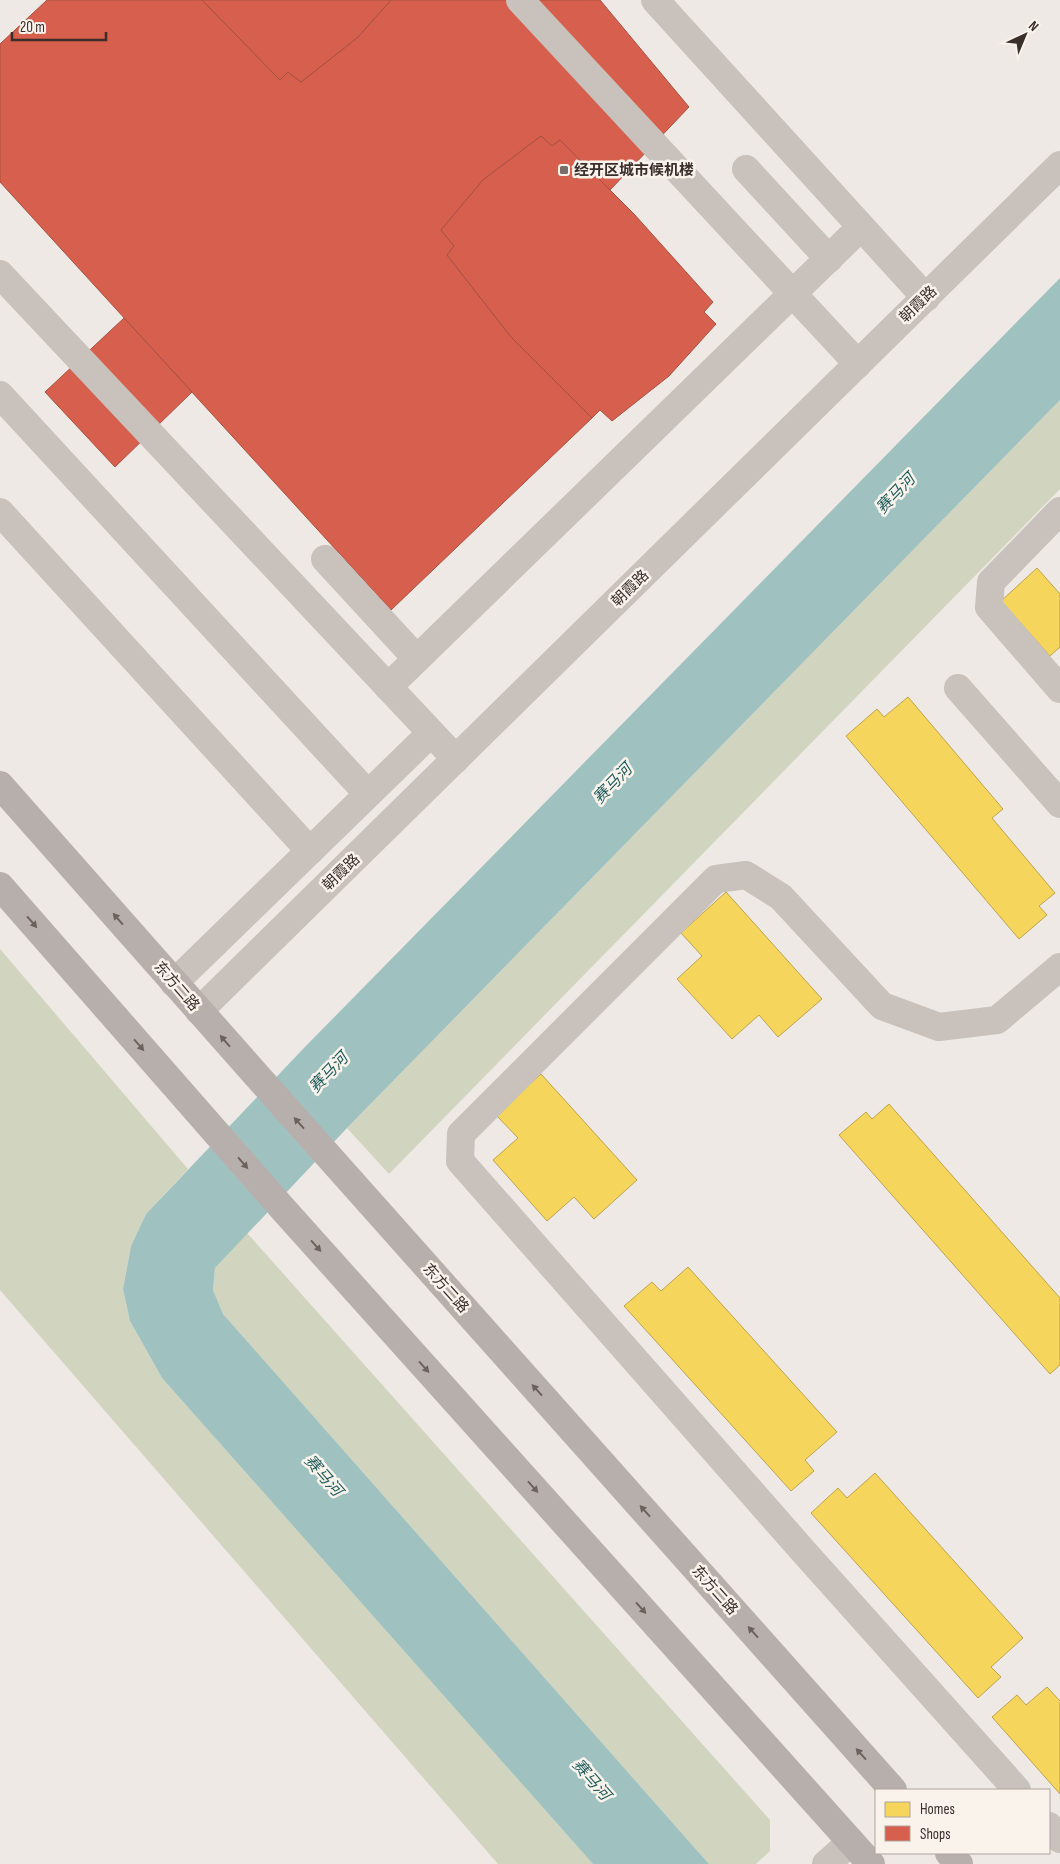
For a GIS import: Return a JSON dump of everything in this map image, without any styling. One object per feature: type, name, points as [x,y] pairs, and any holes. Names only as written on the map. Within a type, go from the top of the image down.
[{"type":"main road","name":"东方二路","points":[[0,785],[258,1078],[892,1789]]},
{"type":"main road","points":[[0,886],[283,1209],[871,1864]]},
{"type":"main road","points":[[950,1854],[959,1864]]},
{"type":"street","points":[[520,0],[858,364]]},
{"type":"street","points":[[655,0],[926,298]]},
{"type":"street","name":"朝霞路","points":[[199,1011],[1060,166]]},
{"type":"street","points":[[746,169],[829,259]]},
{"type":"street","points":[[388,687],[861,228]]},
{"type":"street","points":[[0,274],[456,759]]},
{"type":"street","points":[[0,395],[368,794]]},
{"type":"street","points":[[1060,511],[991,582],[989,607],[1060,689]]},
{"type":"street","points":[[0,512],[310,851]]},
{"type":"street","points":[[325,559],[417,659]]},
{"type":"street","points":[[958,688],[1060,804]]},
{"type":"street","points":[[174,983],[431,733]]},
{"type":"street","points":[[1015,1789],[460,1161],[461,1134],[716,879],[746,875],[782,897],[882,1006],[939,1027],[997,1020],[1060,967]]},
{"type":"street","points":[[1050,1827],[1060,1839]]},
{"type":"street","points":[[826,1864],[851,1842]]},
{"type":"green space","points":[[1060,400],[1060,489],[389,1174],[347,1128]]},
{"type":"green space","points":[[0,949],[188,1169],[146,1214],[131,1246],[123,1289],[130,1321],[162,1378],[593,1864],[498,1864],[0,1290]]},
{"type":"green space","points":[[247,1233],[770,1820],[770,1851],[756,1864],[709,1864],[223,1314],[213,1290],[215,1268]]},
{"type":"water","name":"赛马河","points":[[1060,278],[1060,400],[347,1128],[215,1268],[213,1290],[223,1314],[709,1864],[593,1864],[162,1378],[130,1321],[123,1289],[131,1246],[146,1214],[302,1050]]},
{"type":"building: Homes","points":[[1037,568],[1060,594],[1060,647],[1050,656],[1001,601]]},
{"type":"building: Homes","points":[[908,697],[1003,809],[992,818],[1055,893],[1039,906],[1047,915],[1019,939],[846,736],[877,709],[884,717]]},
{"type":"building: Homes","points":[[726,892],[822,999],[778,1037],[759,1015],[732,1039],[677,979],[702,956],[681,933]]},
{"type":"building: Homes","points":[[541,1074],[637,1180],[594,1219],[574,1197],[547,1221],[493,1160],[518,1138],[496,1115]]},
{"type":"building: Homes","points":[[889,1104],[1060,1298],[1060,1365],[1050,1374],[839,1135],[866,1112],[872,1119]]},
{"type":"building: Homes","points":[[688,1267],[837,1432],[805,1460],[814,1471],[791,1491],[624,1306],[652,1282],[661,1291]]},
{"type":"building: Homes","points":[[875,1473],[1023,1638],[991,1667],[1001,1677],[978,1698],[811,1513],[838,1488],[847,1498]]},
{"type":"building: Homes","points":[[1047,1687],[1060,1701],[1060,1794],[992,1717],[1017,1695],[1026,1705]]},
{"type":"building: Shops","points":[[47,0],[202,0],[280,80],[288,72],[301,82],[357,38],[391,0],[600,0],[689,107],[610,190],[560,140],[552,146],[541,136],[483,180],[441,230],[454,246],[447,255],[511,337],[592,418],[391,610],[0,182],[0,44]]},
{"type":"building: Shops","points":[[202,0],[391,0],[357,38],[301,82],[288,72],[280,80]]},
{"type":"building: Shops","points":[[541,136],[552,146],[560,140],[634,214],[713,302],[704,312],[716,324],[669,376],[612,421],[600,410],[592,418],[511,337],[447,255],[454,246],[441,230],[483,180]]},
{"type":"building: Shops","points":[[124,318],[192,392],[115,467],[45,392]]},
{"type":"place","name":"经开区城市候机楼","points":[[564,170]]}]
